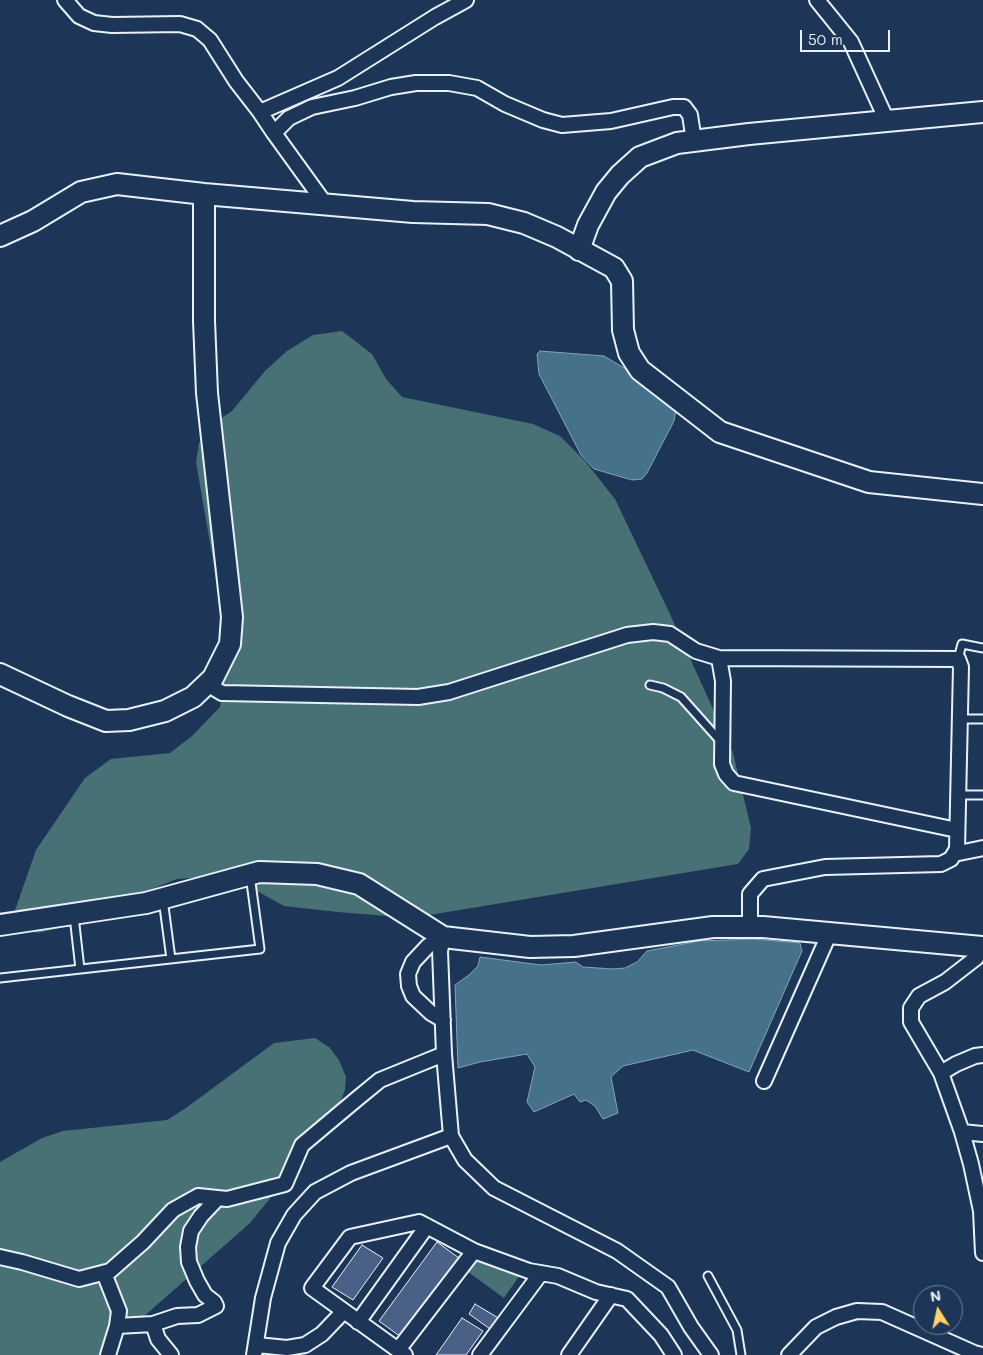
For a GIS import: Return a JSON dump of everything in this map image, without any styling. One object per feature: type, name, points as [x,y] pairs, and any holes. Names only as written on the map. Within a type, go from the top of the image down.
[{"type":"street","points":[[65,0],[79,16],[94,23],[112,25],[180,24],[197,28],[210,40],[236,81],[326,205]]},
{"type":"street","points":[[260,112],[338,78],[435,17],[466,0]]},
{"type":"street","points":[[817,0],[851,42],[887,121]]},
{"type":"street","points":[[274,134],[289,118],[312,107],[355,98],[391,87],[416,83],[449,82],[477,88],[505,104],[543,120],[562,125],[611,121],[673,107],[684,107],[690,115],[694,140]]},
{"type":"street","points":[[579,250],[588,224],[606,192],[620,175],[640,157],[677,143],[983,112]]},
{"type":"street","points":[[0,236],[33,221],[81,192],[117,184],[326,205],[413,212],[488,214],[524,223],[558,238],[614,268],[622,281],[623,330],[629,353],[640,370],[720,432],[869,482],[983,494]]},
{"type":"street","points":[[0,674],[106,722],[130,720],[165,711],[193,697],[213,678],[230,644],[232,617],[207,393],[204,321],[204,194]]},
{"type":"street","points":[[208,684],[222,693],[418,697],[449,692],[627,635],[653,632],[670,634],[696,651],[719,658],[958,659],[961,667],[957,849],[951,859],[941,864],[825,867],[763,879],[750,894],[750,927]]},
{"type":"street","points":[[719,658],[724,681],[722,764],[726,774],[734,783],[957,830]]},
{"type":"street","points":[[954,854],[983,848]]},
{"type":"street","points":[[0,925],[146,903],[259,872],[317,874],[359,884],[443,937],[530,947],[574,946],[713,927],[750,927],[830,932],[983,947],[976,958],[945,982],[919,996],[911,1008],[911,1022],[941,1073],[962,1132],[971,1164],[980,1212],[983,1253]]},
{"type":"street","points":[[764,1082],[830,932]]},
{"type":"street","points":[[443,937],[440,951],[444,1054],[451,1136],[465,1160],[494,1188],[617,1251],[668,1287],[710,1355]]},
{"type":"street","points":[[443,937],[428,946],[413,962],[408,974],[409,986],[413,996],[431,1014],[443,1020]]},
{"type":"street","points":[[0,1258],[22,1262],[79,1279],[110,1271],[143,1242],[173,1210],[198,1196],[227,1199],[285,1184],[302,1145],[380,1080],[444,1054]]},
{"type":"street","points":[[941,1073],[975,1056],[983,1056]]},
{"type":"street","points":[[962,1132],[983,1134]]},
{"type":"street","points":[[344,1311],[322,1334],[305,1344],[287,1348],[256,1350],[263,1298],[278,1243],[294,1215],[315,1192],[351,1173],[451,1136]]},
{"type":"street","points":[[117,1326],[153,1324],[177,1316],[198,1315],[216,1306],[214,1302],[205,1296],[197,1281],[189,1262],[188,1247],[191,1231],[201,1216],[218,1198]]},
{"type":"street","points":[[474,1251],[401,1353],[312,1288],[350,1237],[419,1222],[474,1251],[529,1270],[558,1276],[596,1292],[626,1299],[661,1335],[674,1355]]},
{"type":"street","points":[[358,1322],[427,1226]]},
{"type":"street","points":[[104,1273],[119,1311],[117,1326],[108,1355]]},
{"type":"street","points":[[480,1355],[540,1273]]},
{"type":"street","points":[[569,1355],[611,1295]]},
{"type":"street","points":[[789,1355],[816,1327],[836,1317],[856,1311],[882,1312],[982,1355]]},
{"type":"street","points":[[153,1324],[158,1339],[171,1355]]},
{"type":"lane","points":[[958,659],[962,644],[983,648]]},
{"type":"lane","points":[[650,685],[663,688],[681,697],[722,743]]},
{"type":"lane","points":[[960,720],[983,719]]},
{"type":"lane","points":[[958,795],[983,795]]},
{"type":"lane","points":[[0,978],[260,949],[250,875]]},
{"type":"lane","points":[[163,898],[172,959]]},
{"type":"lane","points":[[74,914],[80,969]]},
{"type":"lane","points":[[708,1276],[737,1330],[741,1355]]},
{"type":"green space","points":[[342,331],[372,354],[386,379],[402,397],[533,424],[560,436],[585,461],[615,499],[733,753],[751,828],[749,849],[738,864],[411,918],[284,906],[228,875],[177,879],[129,898],[85,922],[38,933],[16,927],[13,916],[36,850],[85,778],[111,759],[170,753],[192,736],[220,707],[226,665],[224,624],[196,462],[199,443],[211,425],[232,411],[265,371],[287,351],[313,335]]},
{"type":"green space","points":[[315,1038],[329,1047],[339,1060],[346,1077],[345,1090],[336,1114],[320,1137],[250,1223],[100,1355],[0,1355],[0,1162],[42,1138],[63,1131],[167,1120],[274,1043]]},
{"type":"green space","points":[[481,1260],[522,1272],[504,1298],[468,1272],[475,1261]]},
{"type":"water","points":[[540,351],[604,356],[631,372],[676,410],[674,421],[642,479],[632,480],[594,469],[581,455],[539,374],[537,354]]},
{"type":"water","points":[[753,939],[800,943],[802,951],[749,1072],[693,1050],[623,1066],[611,1077],[618,1113],[603,1119],[595,1106],[586,1100],[580,1102],[574,1094],[534,1112],[527,1102],[535,1067],[527,1054],[480,1062],[458,1068],[455,985],[478,966],[480,957],[541,965],[576,962],[583,967],[613,969],[625,968],[637,962],[647,951],[699,941]]},
{"type":"building","points":[[437,1242],[459,1258],[401,1337],[379,1321]]},
{"type":"building","points":[[362,1245],[383,1258],[353,1300],[332,1287]]},
{"type":"building","points":[[475,1304],[500,1319],[493,1331],[469,1314]]},
{"type":"building","points":[[462,1318],[483,1331],[466,1355],[436,1355]]}]
